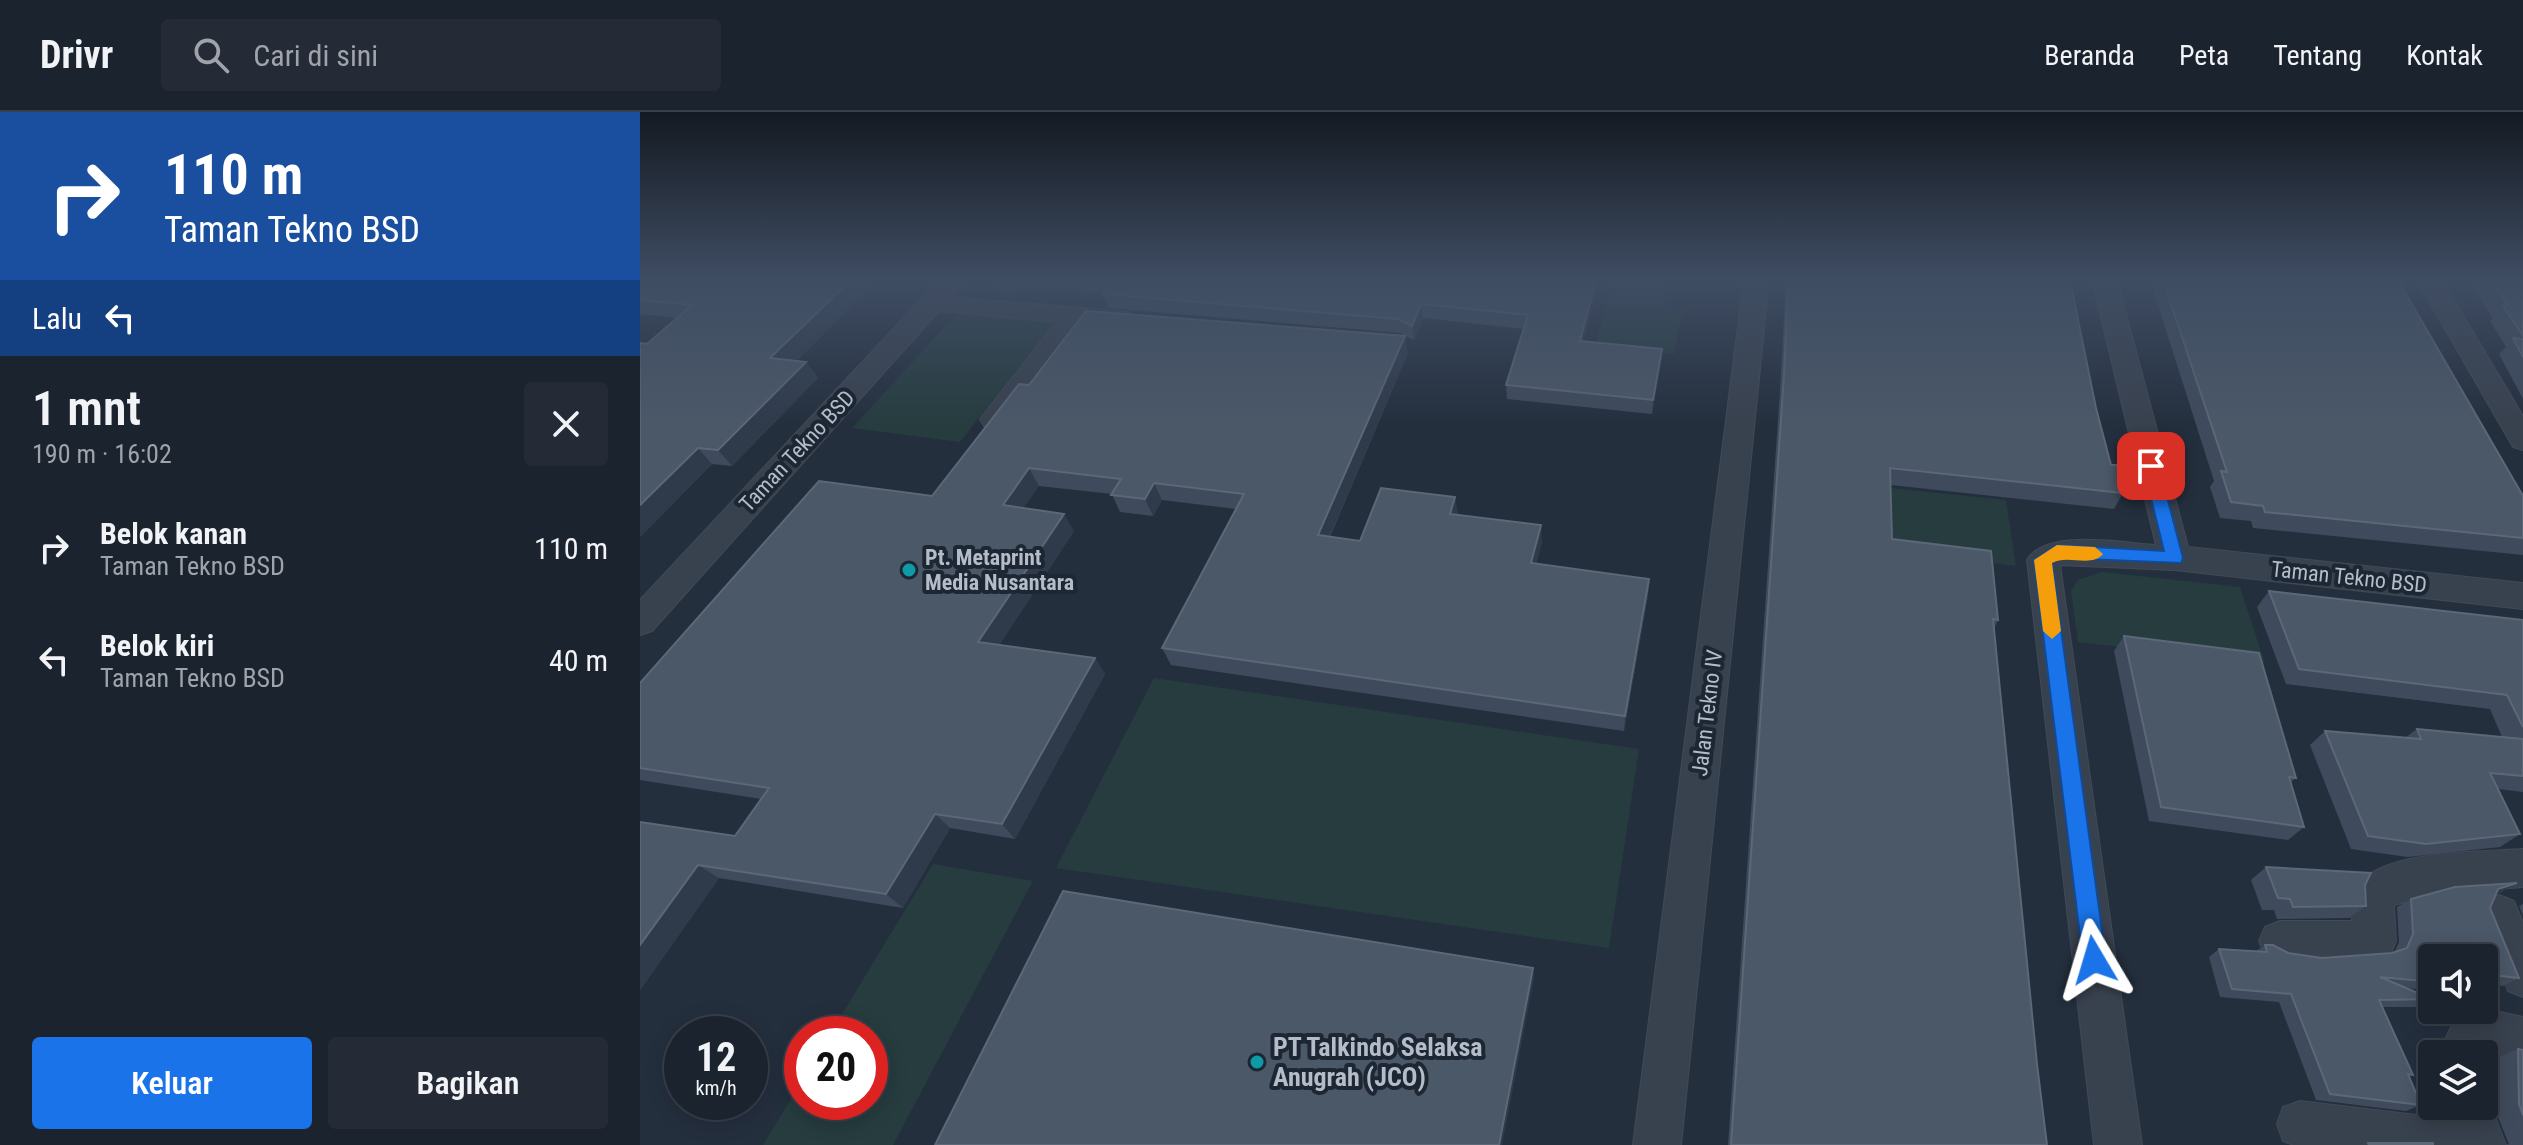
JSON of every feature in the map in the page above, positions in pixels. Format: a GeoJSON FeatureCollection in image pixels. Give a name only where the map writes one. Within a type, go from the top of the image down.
{"type":"FeatureCollection","features":[{"type":"Feature","properties":{"kind":"street","name":"Taman Tekno BSD"},"geometry":{"type":"LineString","coordinates":[[640,622],[910,328]]}},
{"type":"Feature","properties":{"kind":"street"},"geometry":{"type":"LineString","coordinates":[[973,445],[1065,328]]}},
{"type":"Feature","properties":{"kind":"street","name":"Jalan Tekno IV"},"geometry":{"type":"LineString","coordinates":[[1657,1145],[1751,328]]}},
{"type":"Feature","properties":{"kind":"street"},"geometry":{"type":"LineString","coordinates":[[2116,328],[2175,558]]}},
{"type":"Feature","properties":{"kind":"street"},"geometry":{"type":"LineString","coordinates":[[2457,328],[2523,440]]}},
{"type":"Feature","properties":{"kind":"street","name":"Taman Tekno BSD"},"geometry":{"type":"LineString","coordinates":[[2118,1145],[2043,560],[2057,552],[2175,558],[2523,596]]}},
{"type":"Feature","properties":{"kind":"street"},"geometry":{"type":"LineString","coordinates":[[2280,941],[2375,941],[2370,901],[2375,893],[2390,885],[2432,876],[2499,886],[2523,976]]}},
{"type":"Feature","properties":{"kind":"street"},"geometry":{"type":"LineString","coordinates":[[2465,1040],[2476,1031],[2494,1031],[2523,1039]]}},
{"type":"Feature","properties":{"kind":"street"},"geometry":{"type":"LineString","coordinates":[[2474,1120],[2482,1145]]}},
{"type":"Feature","properties":{"kind":"street"},"geometry":{"type":"LineString","coordinates":[[2300,1124],[2468,1145]]}},
{"type":"Feature","properties":{"kind":"green space"},"geometry":{"type":"Polygon","coordinates":[[[943,328],[1050,328],[960,442],[852,428],[943,328]]]}},
{"type":"Feature","properties":{"kind":"green space"},"geometry":{"type":"Polygon","coordinates":[[[1600,328],[1679,328],[1674,354],[1595,346],[1600,328]]]}},
{"type":"Feature","properties":{"kind":"green space"},"geometry":{"type":"Polygon","coordinates":[[[1890,488],[2006,500],[2016,566],[1893,551],[1890,488]]]}},
{"type":"Feature","properties":{"kind":"green space"},"geometry":{"type":"Polygon","coordinates":[[[2102,572],[2240,587],[2265,664],[2078,642],[2071,591],[2078,580],[2102,572]]]}},
{"type":"Feature","properties":{"kind":"green space"},"geometry":{"type":"Polygon","coordinates":[[[1154,678],[1639,749],[1609,948],[1056,868],[1154,678]]]}},
{"type":"Feature","properties":{"kind":"green space"},"geometry":{"type":"Polygon","coordinates":[[[933,864],[1033,881],[893,1145],[763,1145],[784,1111],[784,1120],[888,1120],[888,1016],[841,1016],[933,864]]]}},
{"type":"Feature","properties":{"kind":"building"},"geometry":{"type":"Polygon","coordinates":[[[665,328],[801,328],[770,358],[806,362],[718,450],[698,448],[640,505],[640,343],[647,344],[665,328]]]}},
{"type":"Feature","properties":{"kind":"building"},"geometry":{"type":"Polygon","coordinates":[[[1073,328],[1306,328],[1405,336],[1318,535],[1360,541],[1381,488],[1455,497],[1450,514],[1541,525],[1531,563],[1649,579],[1625,716],[1162,648],[1244,494],[1154,483],[1145,499],[1111,495],[1121,479],[1029,468],[1003,505],[1064,514],[978,642],[1095,658],[1002,824],[935,814],[886,894],[698,865],[640,945],[640,822],[735,836],[769,788],[640,768],[640,683],[819,481],[932,496],[1019,384],[1029,385],[1073,328]]]}},
{"type":"Feature","properties":{"kind":"building"},"geometry":{"type":"Polygon","coordinates":[[[1524,328],[1583,328],[1580,341],[1662,349],[1653,400],[1506,385],[1524,328]]]}},
{"type":"Feature","properties":{"kind":"building"},"geometry":{"type":"Polygon","coordinates":[[[1786,328],[2080,328],[2096,408],[2111,465],[2117,465],[2123,493],[1890,468],[1892,539],[1991,551],[1998,620],[1993,619],[2047,1145],[1731,1145],[1786,328]]]}},
{"type":"Feature","properties":{"kind":"building"},"geometry":{"type":"Polygon","coordinates":[[[2179,328],[2426,328],[2523,496],[2523,538],[2265,512],[2263,506],[2231,502],[2221,471],[2227,472],[2179,328]]]}},
{"type":"Feature","properties":{"kind":"building"},"geometry":{"type":"Polygon","coordinates":[[[2513,338],[2523,339],[2523,357],[2513,338]]]}},
{"type":"Feature","properties":{"kind":"building"},"geometry":{"type":"Polygon","coordinates":[[[2269,591],[2523,620],[2523,727],[2507,695],[2299,669],[2269,591]]]}},
{"type":"Feature","properties":{"kind":"building"},"geometry":{"type":"Polygon","coordinates":[[[2124,636],[2259,653],[2296,778],[2289,777],[2304,827],[2161,807],[2124,636]]]}},
{"type":"Feature","properties":{"kind":"building"},"geometry":{"type":"Polygon","coordinates":[[[2417,729],[2523,739],[2523,776],[2490,773],[2520,834],[2426,844],[2368,836],[2325,731],[2421,739],[2417,729]]]}},
{"type":"Feature","properties":{"kind":"building"},"geometry":{"type":"Polygon","coordinates":[[[2266,867],[2371,873],[2365,885],[2366,906],[2293,907],[2290,899],[2278,898],[2266,867]]]}},
{"type":"Feature","properties":{"kind":"building"},"geometry":{"type":"Polygon","coordinates":[[[2517,883],[2498,889],[2490,908],[2519,978],[2498,976],[2498,944],[2418,944],[2418,981],[2380,977],[2418,993],[2418,999],[2379,1000],[2413,1075],[2408,1074],[2418,1105],[2330,1094],[2291,994],[2232,989],[2219,949],[2267,952],[2265,945],[2273,945],[2288,953],[2322,958],[2392,953],[2407,948],[2413,934],[2411,899],[2455,887],[2517,883]]]}},
{"type":"Feature","properties":{"kind":"building","name":"PT Talkindo Selaksa Anugrah (JCO)"},"geometry":{"type":"Polygon","coordinates":[[[1063,891],[1533,968],[1499,1145],[935,1145],[1063,891]]]}},
{"type":"Feature","properties":{"kind":"building"},"geometry":{"type":"Polygon","coordinates":[[[2518,1049],[2523,1050],[2523,1115],[2519,1104],[2518,1049]]]}},
{"type":"Feature","properties":{"kind":"building"},"geometry":{"type":"Polygon","coordinates":[[[2433,1143],[2433,1145],[2369,1145],[2433,1143]]]}},
{"type":"Feature","properties":{"kind":"slow traffic"},"geometry":{"type":"LineString","coordinates":[[2052,631],[2043,560],[2048,554],[2057,552],[2095,554]]}},
{"type":"Feature","properties":{"kind":"place","name":"Pt. Metaprint Media Nusantara"},"geometry":{"type":"Point","coordinates":[909,570]}},
{"type":"Feature","properties":{"kind":"place","name":"PT Talkindo Selaksa Anugrah (JCO)"},"geometry":{"type":"Point","coordinates":[1257,1062]}},
{"type":"Feature","properties":{"kind":"route"},"geometry":{"type":"LineString","coordinates":[[2094,960],[2043,560],[2048,554],[2057,552],[2175,558],[2151,466]]}}]}
